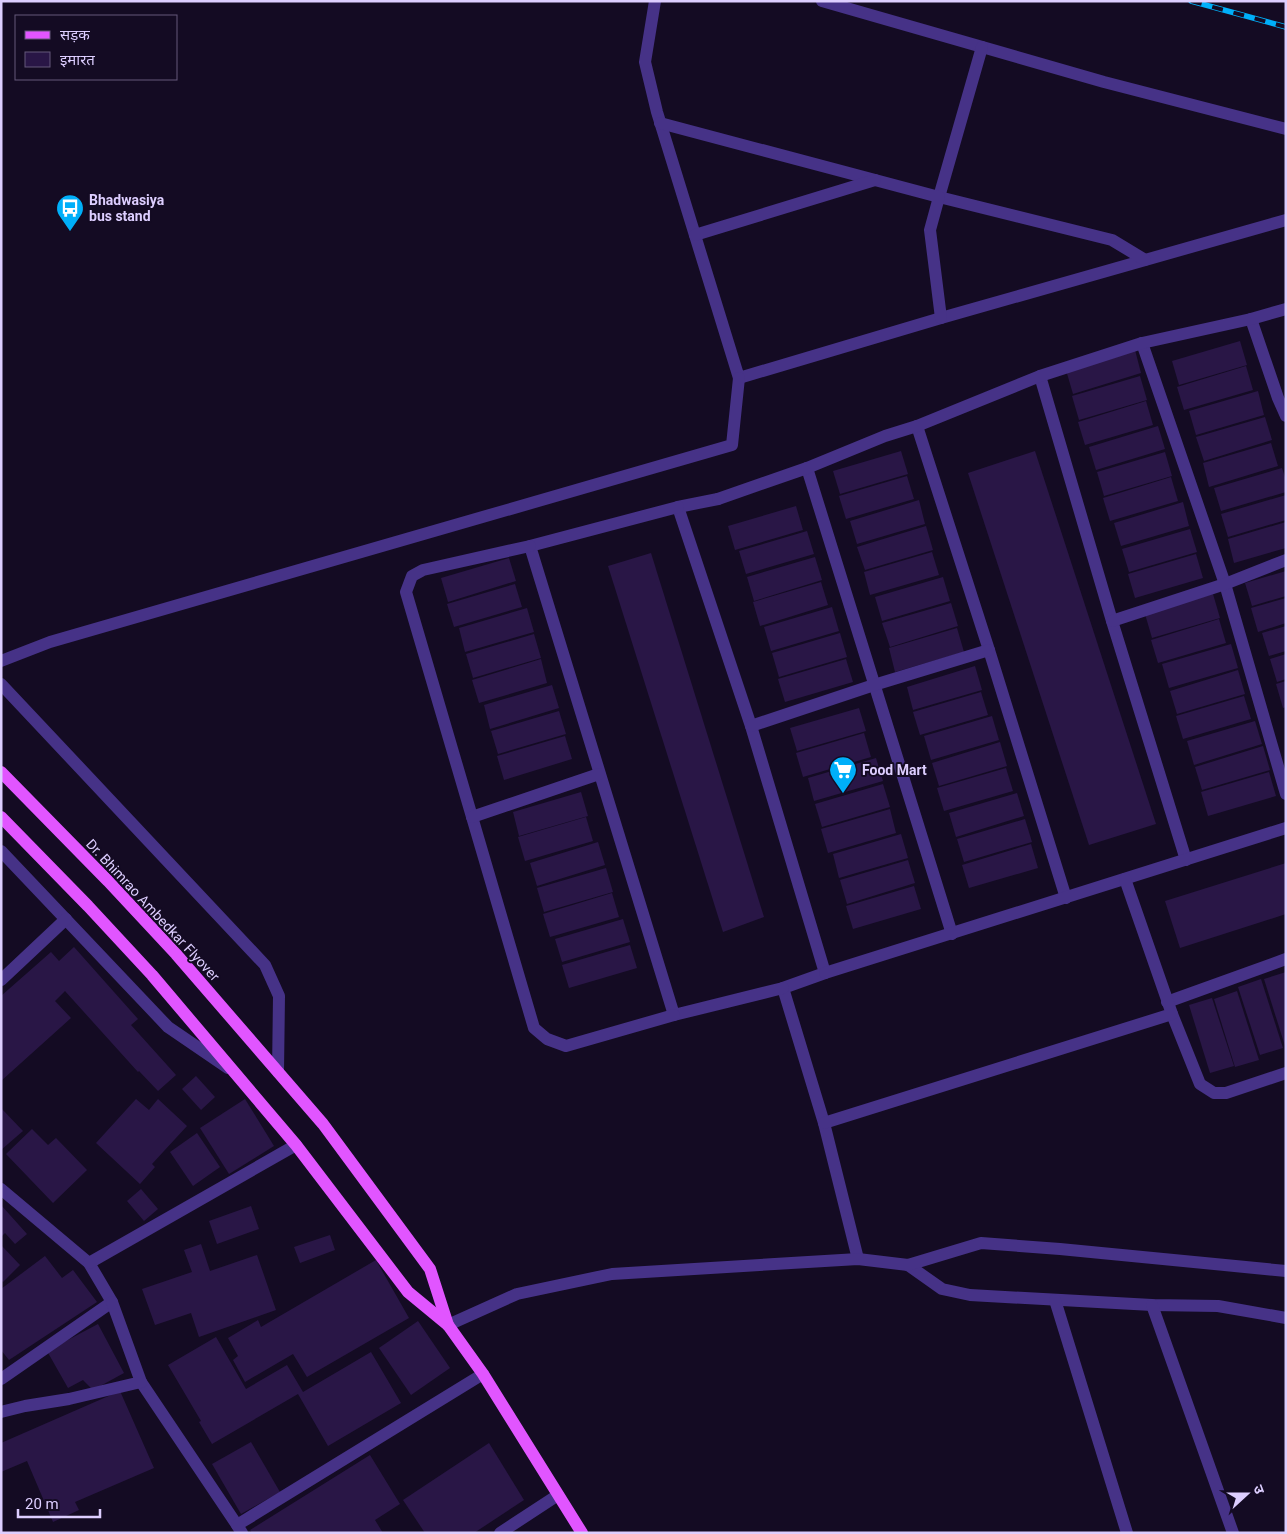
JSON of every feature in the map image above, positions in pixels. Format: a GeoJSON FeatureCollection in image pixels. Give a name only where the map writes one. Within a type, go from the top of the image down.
{"type":"FeatureCollection","features":[{"type":"Feature","properties":{"kind":"main road","name":"Dr. Bhimrao Ambedkar Flyover"},"geometry":{"type":"LineString","coordinates":[[1,772],[108,881],[176,954],[323,1124],[430,1269],[448,1325]]}},
{"type":"Feature","properties":{"kind":"main road"},"geometry":{"type":"LineString","coordinates":[[1,817],[152,975],[296,1145],[408,1292],[448,1325],[483,1374],[582,1533]]}},
{"type":"Feature","properties":{"kind":"street"},"geometry":{"type":"LineString","coordinates":[[1,660],[60,639],[732,445],[739,378],[660,123],[644,62],[655,1]]}},
{"type":"Feature","properties":{"kind":"street"},"geometry":{"type":"LineString","coordinates":[[822,1],[1104,82],[1286,129]]}},
{"type":"Feature","properties":{"kind":"street"},"geometry":{"type":"LineString","coordinates":[[941,318],[930,230],[982,47]]}},
{"type":"Feature","properties":{"kind":"street"},"geometry":{"type":"LineString","coordinates":[[660,123],[938,197],[1112,240],[1146,260]]}},
{"type":"Feature","properties":{"kind":"street"},"geometry":{"type":"LineString","coordinates":[[695,235],[875,180]]}},
{"type":"Feature","properties":{"kind":"street"},"geometry":{"type":"LineString","coordinates":[[739,378],[941,318],[1286,220]]}},
{"type":"Feature","properties":{"kind":"street"},"geometry":{"type":"LineString","coordinates":[[1286,309],[1252,320],[1142,343],[1040,376],[917,426],[885,436],[807,468],[718,499],[678,507],[530,546],[423,570],[412,576],[406,592],[534,1028],[547,1040],[566,1046],[674,1014],[783,988],[825,973],[1286,828]]}},
{"type":"Feature","properties":{"kind":"street"},"geometry":{"type":"LineString","coordinates":[[1252,320],[1278,398],[1286,416]]}},
{"type":"Feature","properties":{"kind":"street"},"geometry":{"type":"LineString","coordinates":[[1142,343],[1225,584],[1286,794]]}},
{"type":"Feature","properties":{"kind":"street"},"geometry":{"type":"LineString","coordinates":[[1040,376],[1112,622],[1186,860]]}},
{"type":"Feature","properties":{"kind":"street"},"geometry":{"type":"LineString","coordinates":[[917,426],[1066,898]]}},
{"type":"Feature","properties":{"kind":"street"},"geometry":{"type":"LineString","coordinates":[[807,468],[952,934]]}},
{"type":"Feature","properties":{"kind":"street"},"geometry":{"type":"LineString","coordinates":[[678,507],[751,726],[825,973]]}},
{"type":"Feature","properties":{"kind":"street"},"geometry":{"type":"LineString","coordinates":[[530,546],[674,1014]]}},
{"type":"Feature","properties":{"kind":"street"},"geometry":{"type":"LineString","coordinates":[[1112,622],[1225,584],[1286,560]]}},
{"type":"Feature","properties":{"kind":"street"},"geometry":{"type":"LineString","coordinates":[[751,726],[874,685],[989,650]]}},
{"type":"Feature","properties":{"kind":"street"},"geometry":{"type":"LineString","coordinates":[[1,684],[265,965],[279,996],[278,1072]]}},
{"type":"Feature","properties":{"kind":"street"},"geometry":{"type":"LineString","coordinates":[[472,817],[599,774]]}},
{"type":"Feature","properties":{"kind":"street"},"geometry":{"type":"LineString","coordinates":[[1,851],[168,1027],[234,1072]]}},
{"type":"Feature","properties":{"kind":"street"},"geometry":{"type":"LineString","coordinates":[[1126,879],[1167,1002],[1200,1084],[1214,1093],[1226,1093],[1286,1073]]}},
{"type":"Feature","properties":{"kind":"street"},"geometry":{"type":"LineString","coordinates":[[1,980],[66,919]]}},
{"type":"Feature","properties":{"kind":"street"},"geometry":{"type":"LineString","coordinates":[[1167,1002],[1286,959]]}},
{"type":"Feature","properties":{"kind":"street"},"geometry":{"type":"LineString","coordinates":[[783,988],[824,1123],[858,1259]]}},
{"type":"Feature","properties":{"kind":"street"},"geometry":{"type":"LineString","coordinates":[[824,1123],[1172,1014]]}},
{"type":"Feature","properties":{"kind":"street"},"geometry":{"type":"LineString","coordinates":[[89,1263],[296,1145]]}},
{"type":"Feature","properties":{"kind":"street"},"geometry":{"type":"LineString","coordinates":[[1,1189],[89,1263],[112,1302],[141,1382],[240,1529],[483,1374]]}},
{"type":"Feature","properties":{"kind":"street"},"geometry":{"type":"LineString","coordinates":[[448,1325],[517,1294],[612,1274],[858,1259],[908,1265],[981,1243],[1286,1271]]}},
{"type":"Feature","properties":{"kind":"street"},"geometry":{"type":"LineString","coordinates":[[908,1265],[942,1289],[970,1295],[1152,1305],[1218,1306],[1286,1318]]}},
{"type":"Feature","properties":{"kind":"street"},"geometry":{"type":"LineString","coordinates":[[1055,1300],[1127,1533]]}},
{"type":"Feature","properties":{"kind":"street"},"geometry":{"type":"LineString","coordinates":[[1,1380],[112,1302]]}},
{"type":"Feature","properties":{"kind":"street"},"geometry":{"type":"LineString","coordinates":[[1152,1305],[1233,1533]]}},
{"type":"Feature","properties":{"kind":"street"},"geometry":{"type":"LineString","coordinates":[[1,1412],[25,1406],[69,1400],[141,1382]]}},
{"type":"Feature","properties":{"kind":"street"},"geometry":{"type":"LineString","coordinates":[[500,1533],[558,1495]]}},
{"type":"Feature","properties":{"kind":"building"},"geometry":{"type":"Polygon","coordinates":[[[1240,341],[1247,365],[1179,385],[1172,361],[1240,341]]]}},
{"type":"Feature","properties":{"kind":"building"},"geometry":{"type":"Polygon","coordinates":[[[1135,350],[1141,373],[1073,394],[1066,370],[1135,350]]]}},
{"type":"Feature","properties":{"kind":"building"},"geometry":{"type":"Polygon","coordinates":[[[1246,366],[1253,390],[1184,410],[1177,387],[1246,366]]]}},
{"type":"Feature","properties":{"kind":"building"},"geometry":{"type":"Polygon","coordinates":[[[1140,376],[1147,400],[1079,420],[1072,396],[1140,376]]]}},
{"type":"Feature","properties":{"kind":"building"},"geometry":{"type":"Polygon","coordinates":[[[1258,391],[1264,415],[1196,435],[1189,411],[1258,391]]]}},
{"type":"Feature","properties":{"kind":"building"},"geometry":{"type":"Polygon","coordinates":[[[1146,401],[1153,425],[1085,445],[1078,422],[1146,401]]]}},
{"type":"Feature","properties":{"kind":"building"},"geometry":{"type":"Polygon","coordinates":[[[1265,417],[1272,440],[1204,461],[1196,437],[1265,417]]]}},
{"type":"Feature","properties":{"kind":"building"},"geometry":{"type":"Polygon","coordinates":[[[1158,426],[1165,449],[1096,470],[1089,447],[1158,426]]]}},
{"type":"Feature","properties":{"kind":"building"},"geometry":{"type":"Polygon","coordinates":[[[1271,443],[1278,466],[1209,487],[1203,463],[1271,443]]]}},
{"type":"Feature","properties":{"kind":"building"},"geometry":{"type":"Polygon","coordinates":[[[901,451],[908,474],[840,494],[833,471],[901,451]]]}},
{"type":"Feature","properties":{"kind":"building"},"geometry":{"type":"Polygon","coordinates":[[[1035,451],[1156,824],[1089,845],[968,473],[1035,451]]]}},
{"type":"Feature","properties":{"kind":"building"},"geometry":{"type":"Polygon","coordinates":[[[1165,452],[1172,476],[1104,496],[1097,472],[1165,452]]]}},
{"type":"Feature","properties":{"kind":"building"},"geometry":{"type":"Polygon","coordinates":[[[1282,468],[1286,480],[1286,492],[1221,511],[1214,488],[1282,468]]]}},
{"type":"Feature","properties":{"kind":"building"},"geometry":{"type":"Polygon","coordinates":[[[907,476],[914,499],[846,519],[839,496],[907,476]]]}},
{"type":"Feature","properties":{"kind":"building"},"geometry":{"type":"Polygon","coordinates":[[[1171,477],[1178,501],[1110,521],[1103,498],[1171,477]]]}},
{"type":"Feature","properties":{"kind":"building"},"geometry":{"type":"Polygon","coordinates":[[[1286,495],[1286,520],[1228,537],[1221,514],[1286,495]]]}},
{"type":"Feature","properties":{"kind":"building"},"geometry":{"type":"Polygon","coordinates":[[[919,500],[925,524],[857,544],[850,521],[919,500]]]}},
{"type":"Feature","properties":{"kind":"building"},"geometry":{"type":"Polygon","coordinates":[[[1183,502],[1189,526],[1121,546],[1114,523],[1183,502]]]}},
{"type":"Feature","properties":{"kind":"building"},"geometry":{"type":"Polygon","coordinates":[[[796,506],[803,530],[735,550],[728,526],[796,506]]]}},
{"type":"Feature","properties":{"kind":"building"},"geometry":{"type":"Polygon","coordinates":[[[1286,522],[1286,548],[1234,563],[1228,539],[1286,522]]]}},
{"type":"Feature","properties":{"kind":"building"},"geometry":{"type":"Polygon","coordinates":[[[926,526],[933,550],[865,570],[857,547],[926,526]]]}},
{"type":"Feature","properties":{"kind":"building"},"geometry":{"type":"Polygon","coordinates":[[[1190,529],[1197,552],[1129,572],[1122,549],[1190,529]]]}},
{"type":"Feature","properties":{"kind":"building"},"geometry":{"type":"Polygon","coordinates":[[[807,531],[814,554],[746,574],[739,551],[807,531]]]}},
{"type":"Feature","properties":{"kind":"building"},"geometry":{"type":"Polygon","coordinates":[[[932,552],[939,575],[870,595],[864,572],[932,552]]]}},
{"type":"Feature","properties":{"kind":"building"},"geometry":{"type":"Polygon","coordinates":[[[651,553],[764,917],[723,932],[608,566],[651,553]]]}},
{"type":"Feature","properties":{"kind":"building"},"geometry":{"type":"Polygon","coordinates":[[[1196,554],[1203,578],[1135,598],[1128,574],[1196,554]]]}},
{"type":"Feature","properties":{"kind":"building"},"geometry":{"type":"Polygon","coordinates":[[[815,557],[822,580],[754,601],[747,577],[815,557]]]}},
{"type":"Feature","properties":{"kind":"building"},"geometry":{"type":"Polygon","coordinates":[[[509,558],[516,581],[448,602],[441,578],[509,558]]]}},
{"type":"Feature","properties":{"kind":"building"},"geometry":{"type":"Polygon","coordinates":[[[1286,571],[1286,596],[1252,606],[1245,583],[1286,571]]]}},
{"type":"Feature","properties":{"kind":"building"},"geometry":{"type":"Polygon","coordinates":[[[943,577],[950,601],[882,621],[875,597],[943,577]]]}},
{"type":"Feature","properties":{"kind":"building"},"geometry":{"type":"Polygon","coordinates":[[[821,582],[828,605],[760,626],[753,602],[821,582]]]}},
{"type":"Feature","properties":{"kind":"building"},"geometry":{"type":"Polygon","coordinates":[[[515,584],[522,607],[454,627],[447,604],[515,584]]]}},
{"type":"Feature","properties":{"kind":"building"},"geometry":{"type":"Polygon","coordinates":[[[1213,594],[1220,618],[1152,638],[1145,614],[1213,594]]]}},
{"type":"Feature","properties":{"kind":"building"},"geometry":{"type":"Polygon","coordinates":[[[1286,598],[1286,623],[1258,632],[1251,608],[1286,598]]]}},
{"type":"Feature","properties":{"kind":"building"},"geometry":{"type":"Polygon","coordinates":[[[951,603],[958,626],[890,647],[882,623],[951,603]]]}},
{"type":"Feature","properties":{"kind":"building"},"geometry":{"type":"Polygon","coordinates":[[[832,607],[839,631],[771,651],[764,627],[832,607]]]}},
{"type":"Feature","properties":{"kind":"building"},"geometry":{"type":"Polygon","coordinates":[[[527,608],[534,632],[465,652],[459,628],[527,608]]]}},
{"type":"Feature","properties":{"kind":"building"},"geometry":{"type":"Polygon","coordinates":[[[1219,619],[1226,643],[1158,663],[1151,640],[1219,619]]]}},
{"type":"Feature","properties":{"kind":"building"},"geometry":{"type":"Polygon","coordinates":[[[1286,626],[1286,651],[1269,656],[1262,633],[1286,626]]]}},
{"type":"Feature","properties":{"kind":"building"},"geometry":{"type":"Polygon","coordinates":[[[957,628],[964,652],[895,672],[889,648],[957,628]]]}},
{"type":"Feature","properties":{"kind":"building"},"geometry":{"type":"Polygon","coordinates":[[[840,633],[847,657],[779,677],[772,653],[840,633]]]}},
{"type":"Feature","properties":{"kind":"building"},"geometry":{"type":"Polygon","coordinates":[[[534,634],[541,658],[473,678],[466,654],[534,634]]]}},
{"type":"Feature","properties":{"kind":"building"},"geometry":{"type":"Polygon","coordinates":[[[1231,644],[1238,668],[1169,688],[1162,664],[1231,644]]]}},
{"type":"Feature","properties":{"kind":"building"},"geometry":{"type":"Polygon","coordinates":[[[1286,654],[1286,679],[1277,682],[1270,659],[1286,654]]]}},
{"type":"Feature","properties":{"kind":"building"},"geometry":{"type":"Polygon","coordinates":[[[541,659],[547,683],[479,703],[472,680],[541,659]]]}},
{"type":"Feature","properties":{"kind":"building"},"geometry":{"type":"Polygon","coordinates":[[[846,659],[853,682],[785,702],[778,679],[846,659]]]}},
{"type":"Feature","properties":{"kind":"building"},"geometry":{"type":"Polygon","coordinates":[[[975,666],[982,690],[913,710],[907,687],[975,666]]]}},
{"type":"Feature","properties":{"kind":"building"},"geometry":{"type":"Polygon","coordinates":[[[1238,670],[1245,694],[1177,714],[1170,691],[1238,670]]]}},
{"type":"Feature","properties":{"kind":"building"},"geometry":{"type":"Polygon","coordinates":[[[1286,681],[1286,707],[1283,708],[1276,684],[1286,681]]]}},
{"type":"Feature","properties":{"kind":"building"},"geometry":{"type":"Polygon","coordinates":[[[552,685],[559,708],[490,729],[484,705],[552,685]]]}},
{"type":"Feature","properties":{"kind":"building"},"geometry":{"type":"Polygon","coordinates":[[[981,692],[988,715],[920,735],[913,712],[981,692]]]}},
{"type":"Feature","properties":{"kind":"building"},"geometry":{"type":"Polygon","coordinates":[[[1244,696],[1251,719],[1183,739],[1176,716],[1244,696]]]}},
{"type":"Feature","properties":{"kind":"building"},"geometry":{"type":"Polygon","coordinates":[[[859,708],[866,731],[797,751],[790,728],[859,708]]]}},
{"type":"Feature","properties":{"kind":"building"},"geometry":{"type":"Polygon","coordinates":[[[559,711],[566,734],[498,754],[491,731],[559,711]]]}},
{"type":"Feature","properties":{"kind":"building"},"geometry":{"type":"Polygon","coordinates":[[[992,716],[999,740],[931,760],[924,736],[992,716]]]}},
{"type":"Feature","properties":{"kind":"building"},"geometry":{"type":"Polygon","coordinates":[[[1255,721],[1262,744],[1194,765],[1187,741],[1255,721]]]}},
{"type":"Feature","properties":{"kind":"building"},"geometry":{"type":"Polygon","coordinates":[[[864,733],[871,757],[803,777],[796,753],[864,733]]]}},
{"type":"Feature","properties":{"kind":"building"},"geometry":{"type":"Polygon","coordinates":[[[565,736],[572,759],[504,780],[497,756],[565,736]]]}},
{"type":"Feature","properties":{"kind":"building"},"geometry":{"type":"Polygon","coordinates":[[[1000,742],[1007,766],[939,786],[932,763],[1000,742]]]}},
{"type":"Feature","properties":{"kind":"building"},"geometry":{"type":"Polygon","coordinates":[[[1263,746],[1270,770],[1202,790],[1195,767],[1263,746]]]}},
{"type":"Feature","properties":{"kind":"building"},"geometry":{"type":"Polygon","coordinates":[[[876,758],[883,781],[814,801],[808,778],[876,758]]]}},
{"type":"Feature","properties":{"kind":"building"},"geometry":{"type":"Polygon","coordinates":[[[1006,768],[1013,791],[944,811],[937,788],[1006,768]]]}},
{"type":"Feature","properties":{"kind":"building"},"geometry":{"type":"Polygon","coordinates":[[[1269,772],[1276,796],[1208,816],[1201,792],[1269,772]]]}},
{"type":"Feature","properties":{"kind":"building"},"geometry":{"type":"Polygon","coordinates":[[[883,784],[890,807],[822,827],[815,804],[883,784]]]}},
{"type":"Feature","properties":{"kind":"building"},"geometry":{"type":"Polygon","coordinates":[[[581,792],[588,816],[519,836],[513,812],[581,792]]]}},
{"type":"Feature","properties":{"kind":"building"},"geometry":{"type":"Polygon","coordinates":[[[1017,793],[1024,816],[956,837],[949,813],[1017,793]]]}},
{"type":"Feature","properties":{"kind":"building"},"geometry":{"type":"Polygon","coordinates":[[[890,809],[896,833],[828,853],[821,829],[890,809]]]}},
{"type":"Feature","properties":{"kind":"building"},"geometry":{"type":"Polygon","coordinates":[[[586,817],[593,841],[525,861],[518,837],[586,817]]]}},
{"type":"Feature","properties":{"kind":"building"},"geometry":{"type":"Polygon","coordinates":[[[1025,819],[1032,842],[964,862],[957,839],[1025,819]]]}},
{"type":"Feature","properties":{"kind":"building"},"geometry":{"type":"Polygon","coordinates":[[[901,834],[908,858],[839,878],[833,854],[901,834]]]}},
{"type":"Feature","properties":{"kind":"building"},"geometry":{"type":"Polygon","coordinates":[[[598,842],[605,865],[537,886],[530,863],[598,842]]]}},
{"type":"Feature","properties":{"kind":"building"},"geometry":{"type":"Polygon","coordinates":[[[1031,844],[1038,868],[969,888],[962,865],[1031,844]]]}},
{"type":"Feature","properties":{"kind":"building"},"geometry":{"type":"Polygon","coordinates":[[[908,860],[915,883],[847,904],[840,880],[908,860]]]}},
{"type":"Feature","properties":{"kind":"building"},"geometry":{"type":"Polygon","coordinates":[[[1286,863],[1286,914],[1180,948],[1165,901],[1286,863]]]}},
{"type":"Feature","properties":{"kind":"building"},"geometry":{"type":"Polygon","coordinates":[[[606,868],[613,892],[544,912],[537,888],[606,868]]]}},
{"type":"Feature","properties":{"kind":"building"},"geometry":{"type":"Polygon","coordinates":[[[914,886],[921,909],[853,929],[846,906],[914,886]]]}},
{"type":"Feature","properties":{"kind":"building"},"geometry":{"type":"Polygon","coordinates":[[[612,893],[619,917],[550,937],[543,914],[612,893]]]}},
{"type":"Feature","properties":{"kind":"building"},"geometry":{"type":"Polygon","coordinates":[[[623,919],[630,942],[562,962],[555,939],[623,919]]]}},
{"type":"Feature","properties":{"kind":"building"},"geometry":{"type":"Polygon","coordinates":[[[630,945],[637,968],[569,988],[562,965],[630,945]]]}},
{"type":"Feature","properties":{"kind":"building"},"geometry":{"type":"Polygon","coordinates":[[[74,947],[138,1019],[131,1025],[176,1075],[158,1091],[138,1072],[65,991],[55,1001],[71,1018],[1,1081],[1,996],[51,952],[59,961],[74,947]]]}},
{"type":"Feature","properties":{"kind":"building"},"geometry":{"type":"Polygon","coordinates":[[[1286,972],[1286,1046],[1285,1046],[1264,979],[1286,972]]]}},
{"type":"Feature","properties":{"kind":"building"},"geometry":{"type":"Polygon","coordinates":[[[1261,979],[1283,1048],[1260,1055],[1238,987],[1261,979]]]}},
{"type":"Feature","properties":{"kind":"building"},"geometry":{"type":"Polygon","coordinates":[[[1237,991],[1259,1060],[1235,1067],[1214,999],[1237,991]]]}},
{"type":"Feature","properties":{"kind":"building"},"geometry":{"type":"Polygon","coordinates":[[[1212,998],[1234,1066],[1210,1073],[1189,1005],[1212,998]]]}},
{"type":"Feature","properties":{"kind":"building"},"geometry":{"type":"Polygon","coordinates":[[[196,1076],[215,1097],[201,1110],[182,1089],[196,1076]]]}},
{"type":"Feature","properties":{"kind":"building"},"geometry":{"type":"Polygon","coordinates":[[[136,1099],[149,1110],[158,1099],[187,1126],[152,1164],[155,1167],[140,1184],[96,1143],[136,1099]]]}},
{"type":"Feature","properties":{"kind":"building"},"geometry":{"type":"Polygon","coordinates":[[[245,1099],[274,1146],[229,1174],[200,1128],[245,1099]]]}},
{"type":"Feature","properties":{"kind":"building"},"geometry":{"type":"Polygon","coordinates":[[[1,1108],[23,1131],[1,1150],[1,1108]]]}},
{"type":"Feature","properties":{"kind":"building"},"geometry":{"type":"Polygon","coordinates":[[[32,1129],[48,1145],[56,1138],[87,1170],[53,1203],[6,1154],[32,1129]]]}},
{"type":"Feature","properties":{"kind":"building"},"geometry":{"type":"Polygon","coordinates":[[[197,1133],[220,1167],[193,1186],[170,1152],[197,1133]]]}},
{"type":"Feature","properties":{"kind":"building"},"geometry":{"type":"Polygon","coordinates":[[[141,1189],[158,1209],[144,1221],[127,1201],[141,1189]]]}},
{"type":"Feature","properties":{"kind":"building"},"geometry":{"type":"Polygon","coordinates":[[[1,1205],[27,1234],[15,1244],[5,1233],[1,1237],[1,1205]]]}},
{"type":"Feature","properties":{"kind":"building"},"geometry":{"type":"Polygon","coordinates":[[[251,1206],[259,1229],[217,1244],[209,1221],[251,1206]]]}},
{"type":"Feature","properties":{"kind":"building"},"geometry":{"type":"Polygon","coordinates":[[[330,1235],[335,1250],[300,1263],[294,1247],[330,1235]]]}},
{"type":"Feature","properties":{"kind":"building"},"geometry":{"type":"Polygon","coordinates":[[[201,1244],[210,1271],[257,1255],[276,1310],[199,1337],[191,1313],[155,1325],[142,1289],[192,1272],[184,1250],[201,1244]]]}},
{"type":"Feature","properties":{"kind":"building"},"geometry":{"type":"Polygon","coordinates":[[[1,1245],[20,1265],[3,1282],[1,1280],[1,1245]]]}},
{"type":"Feature","properties":{"kind":"building"},"geometry":{"type":"Polygon","coordinates":[[[45,1256],[62,1278],[73,1270],[97,1302],[9,1360],[1,1350],[1,1289],[45,1256]]]}},
{"type":"Feature","properties":{"kind":"building"},"geometry":{"type":"Polygon","coordinates":[[[376,1260],[409,1318],[307,1377],[293,1354],[245,1382],[233,1360],[238,1356],[228,1338],[258,1320],[261,1327],[376,1260]]]}},
{"type":"Feature","properties":{"kind":"building"},"geometry":{"type":"Polygon","coordinates":[[[418,1321],[450,1368],[411,1395],[379,1348],[418,1321]]]}},
{"type":"Feature","properties":{"kind":"building"},"geometry":{"type":"Polygon","coordinates":[[[98,1324],[124,1373],[93,1390],[83,1380],[68,1388],[47,1351],[98,1324]]]}},
{"type":"Feature","properties":{"kind":"building"},"geometry":{"type":"Polygon","coordinates":[[[216,1337],[246,1389],[287,1365],[303,1392],[371,1352],[401,1403],[328,1446],[298,1394],[212,1444],[199,1422],[201,1421],[168,1365],[216,1337]]]}},
{"type":"Feature","properties":{"kind":"building"},"geometry":{"type":"Polygon","coordinates":[[[120,1391],[154,1468],[75,1502],[79,1510],[53,1522],[27,1461],[1,1472],[1,1443],[120,1391]]]}},
{"type":"Feature","properties":{"kind":"building"},"geometry":{"type":"Polygon","coordinates":[[[251,1442],[280,1492],[241,1514],[212,1464],[251,1442]]]}},
{"type":"Feature","properties":{"kind":"building"},"geometry":{"type":"Polygon","coordinates":[[[489,1443],[524,1500],[474,1533],[425,1533],[403,1500],[489,1443]]]}},
{"type":"Feature","properties":{"kind":"building"},"geometry":{"type":"Polygon","coordinates":[[[370,1455],[400,1504],[375,1520],[383,1533],[252,1533],[250,1530],[370,1455]]]}},
{"type":"Feature","properties":{"kind":"railway"},"geometry":{"type":"LineString","coordinates":[[1191,1],[1286,27]]}},
{"type":"Feature","properties":{"kind":"place","name":"Bhadwasiya bus stand"},"geometry":{"type":"Point","coordinates":[70,232]}},
{"type":"Feature","properties":{"kind":"place","name":"Food Mart"},"geometry":{"type":"Point","coordinates":[843,794]}}]}
